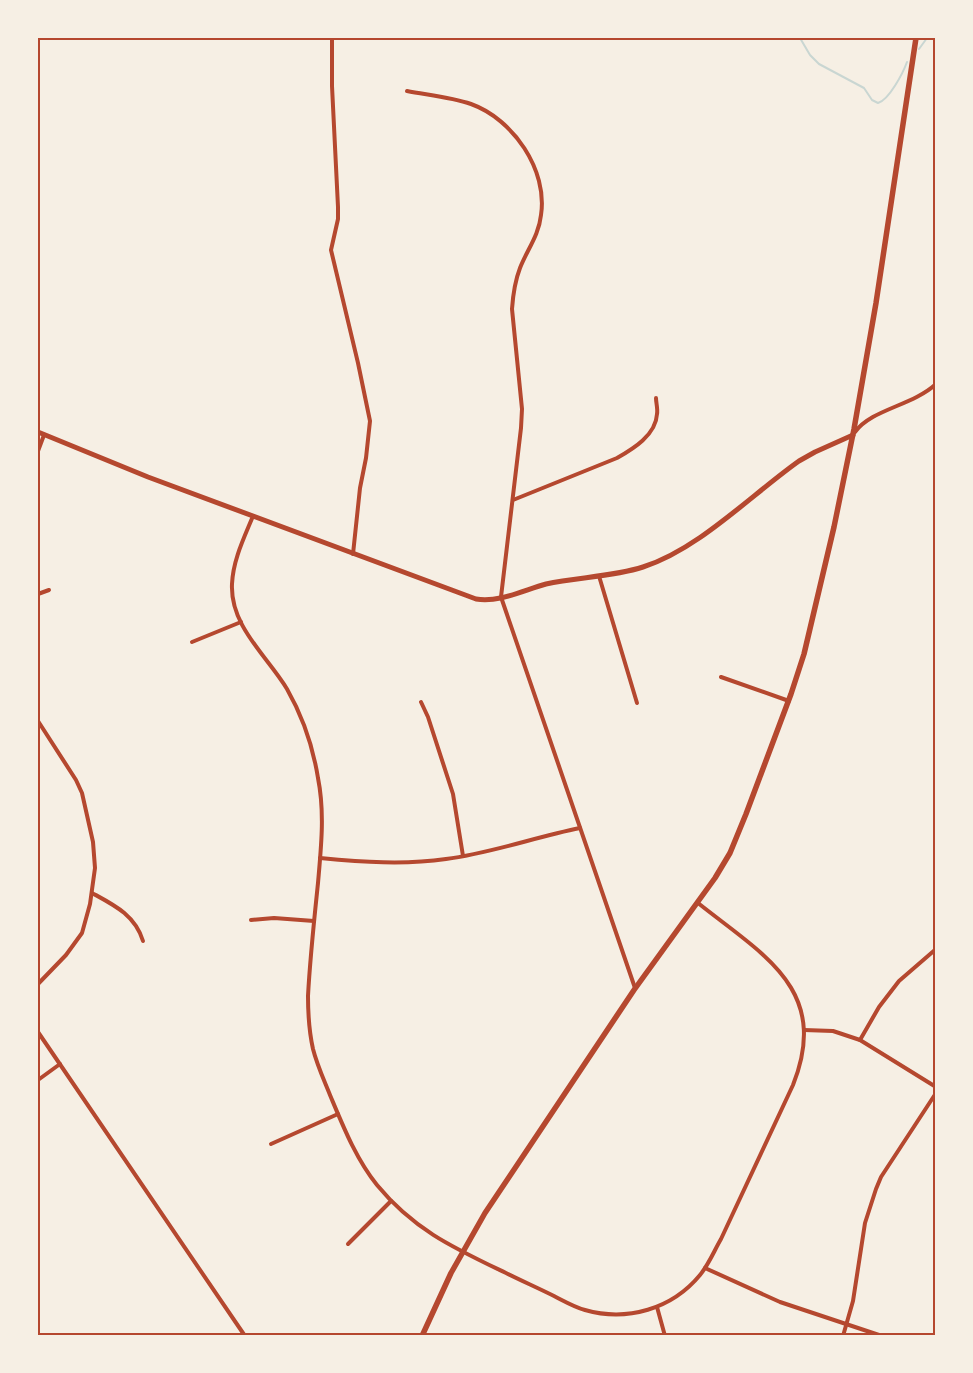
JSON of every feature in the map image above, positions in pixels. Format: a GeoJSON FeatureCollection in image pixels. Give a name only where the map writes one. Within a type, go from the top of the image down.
{"type":"FeatureCollection","features":[{"type":"Feature","properties":{"kind":"main road"},"geometry":{"type":"LineString","coordinates":[[422,1336],[462,1251],[485,1212],[635,988],[715,878],[730,852],[746,814],[804,654],[853,435],[876,303],[916,38]]}},
{"type":"Feature","properties":{"kind":"street"},"geometry":{"type":"LineString","coordinates":[[332,38],[332,86],[338,219],[330,250],[358,363],[370,421],[353,554]]}},
{"type":"Feature","properties":{"kind":"street"},"geometry":{"type":"LineString","coordinates":[[407,92],[453,99],[473,105],[492,116],[505,127],[528,153],[540,180],[541,216],[536,233],[520,267],[512,302],[522,409],[501,597],[635,988]]}},
{"type":"Feature","properties":{"kind":"street"},"geometry":{"type":"LineString","coordinates":[[38,432],[148,477],[353,554],[476,599],[486,600],[548,584],[642,568],[676,552],[702,536],[799,461],[853,435],[861,424],[915,400],[936,384]]}},
{"type":"Feature","properties":{"kind":"street"},"geometry":{"type":"LineString","coordinates":[[513,500],[617,458],[632,450],[654,426],[658,415],[656,398]]}},
{"type":"Feature","properties":{"kind":"street"},"geometry":{"type":"LineString","coordinates":[[38,451],[44,435]]}},
{"type":"Feature","properties":{"kind":"street"},"geometry":{"type":"LineString","coordinates":[[253,516],[237,556],[232,576],[232,599],[241,622],[286,688],[302,721],[309,738],[321,795],[322,825],[308,1019],[313,1050],[338,1114],[366,1169],[391,1201],[408,1217],[431,1235],[584,1310],[604,1314],[634,1314],[657,1307],[680,1294],[693,1283],[705,1268],[792,1085],[803,1054],[804,1030],[797,998],[782,973],[768,959],[698,903]]}},
{"type":"Feature","properties":{"kind":"street"},"geometry":{"type":"LineString","coordinates":[[599,576],[637,703]]}},
{"type":"Feature","properties":{"kind":"street"},"geometry":{"type":"LineString","coordinates":[[38,594],[49,590]]}},
{"type":"Feature","properties":{"kind":"street"},"geometry":{"type":"LineString","coordinates":[[192,642],[241,622]]}},
{"type":"Feature","properties":{"kind":"street"},"geometry":{"type":"LineString","coordinates":[[721,677],[788,701]]}},
{"type":"Feature","properties":{"kind":"street"},"geometry":{"type":"LineString","coordinates":[[421,702],[428,717],[453,794],[463,856]]}},
{"type":"Feature","properties":{"kind":"street"},"geometry":{"type":"LineString","coordinates":[[38,722],[76,780],[82,793],[96,868],[86,922],[82,933],[66,955],[38,984]]}},
{"type":"Feature","properties":{"kind":"street"},"geometry":{"type":"LineString","coordinates":[[320,858],[404,863],[447,859],[501,848],[580,828]]}},
{"type":"Feature","properties":{"kind":"street"},"geometry":{"type":"LineString","coordinates":[[92,893],[123,911],[134,921],[144,941]]}},
{"type":"Feature","properties":{"kind":"street"},"geometry":{"type":"LineString","coordinates":[[251,920],[274,918],[314,921]]}},
{"type":"Feature","properties":{"kind":"street"},"geometry":{"type":"LineString","coordinates":[[860,1040],[879,1007],[899,981],[936,949]]}},
{"type":"Feature","properties":{"kind":"street"},"geometry":{"type":"LineString","coordinates":[[804,1030],[833,1031],[860,1040],[936,1087]]}},
{"type":"Feature","properties":{"kind":"street"},"geometry":{"type":"LineString","coordinates":[[38,1032],[245,1336]]}},
{"type":"Feature","properties":{"kind":"street"},"geometry":{"type":"LineString","coordinates":[[38,1080],[60,1064]]}},
{"type":"Feature","properties":{"kind":"street"},"geometry":{"type":"LineString","coordinates":[[843,1336],[856,1288],[861,1242],[876,1189],[936,1093]]}},
{"type":"Feature","properties":{"kind":"street"},"geometry":{"type":"LineString","coordinates":[[271,1144],[338,1114]]}},
{"type":"Feature","properties":{"kind":"street"},"geometry":{"type":"LineString","coordinates":[[348,1244],[391,1201]]}},
{"type":"Feature","properties":{"kind":"street"},"geometry":{"type":"LineString","coordinates":[[705,1268],[780,1302],[882,1336]]}},
{"type":"Feature","properties":{"kind":"street"},"geometry":{"type":"LineString","coordinates":[[657,1307],[664,1336]]}},
{"type":"Feature","properties":{"kind":"waterway"},"geometry":{"type":"LineString","coordinates":[[800,38],[810,55],[819,64],[864,88],[872,100],[878,103],[891,92],[907,62]]}},
{"type":"Feature","properties":{"kind":"waterway"},"geometry":{"type":"LineString","coordinates":[[919,49],[927,38]]}}]}
